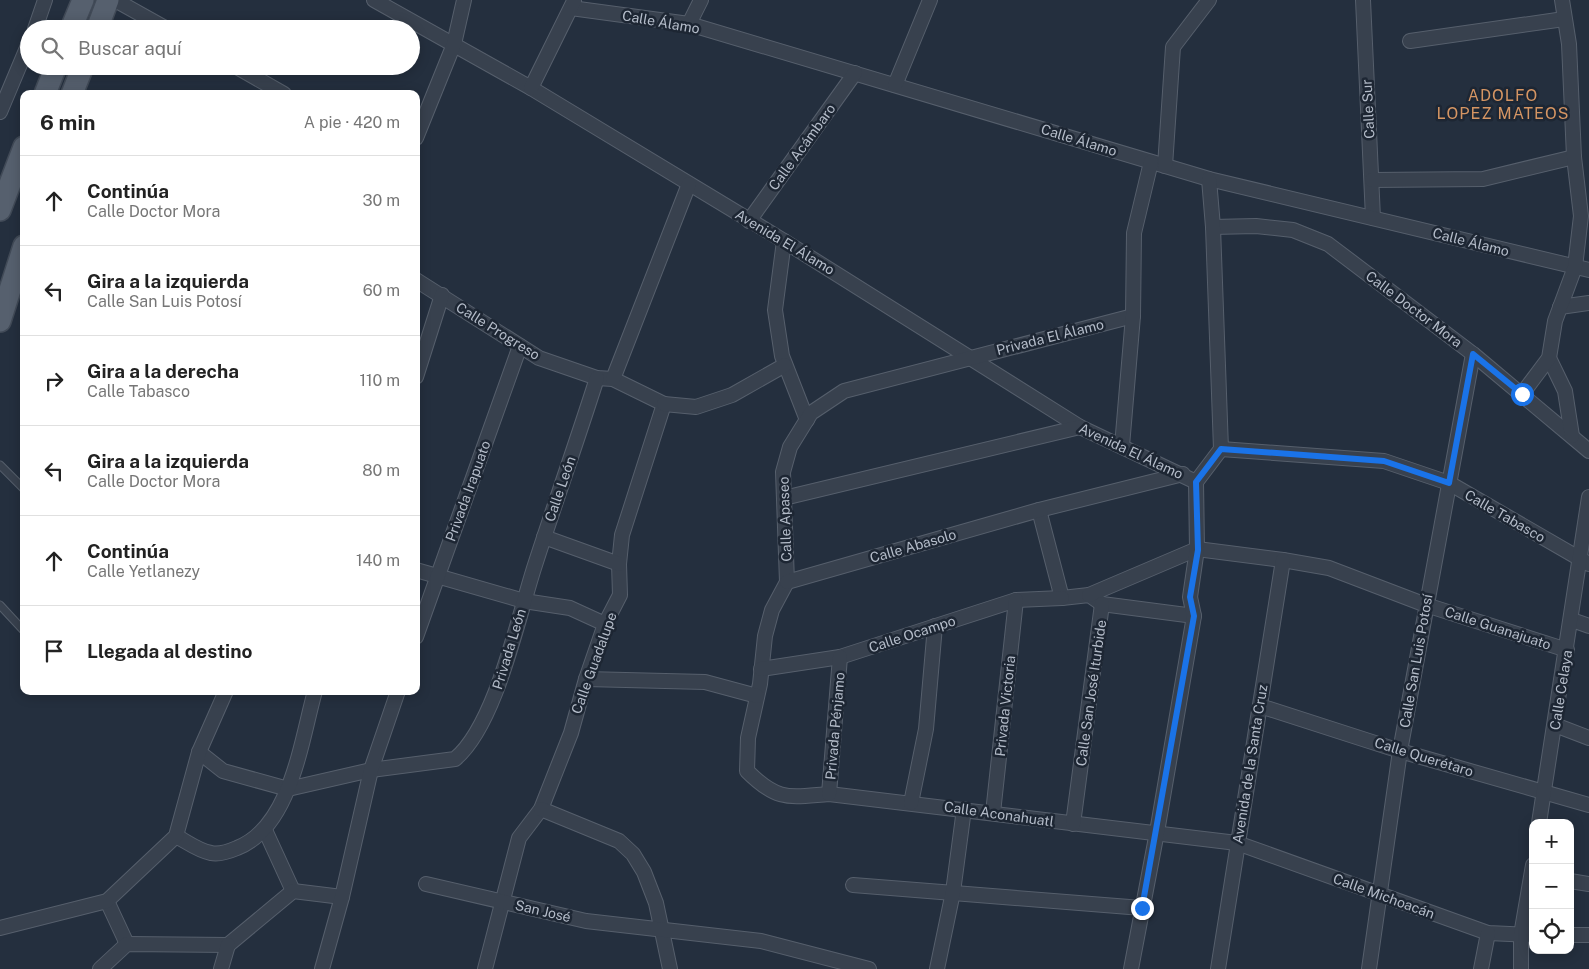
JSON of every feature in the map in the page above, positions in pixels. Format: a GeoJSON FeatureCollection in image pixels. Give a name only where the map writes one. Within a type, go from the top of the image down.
{"type":"FeatureCollection","features":[{"type":"Feature","properties":{"kind":"main road"},"geometry":{"type":"LineString","coordinates":[[75,20],[83,0]]}},
{"type":"Feature","properties":{"kind":"main road"},"geometry":{"type":"LineString","coordinates":[[100,20],[108,0]]}},
{"type":"Feature","properties":{"kind":"main road"},"geometry":{"type":"LineString","coordinates":[[47,90],[52,75]]}},
{"type":"Feature","properties":{"kind":"main road"},"geometry":{"type":"LineString","coordinates":[[74,90],[79,75]]}},
{"type":"Feature","properties":{"kind":"main road"},"geometry":{"type":"LineString","coordinates":[[0,210],[20,158]]}},
{"type":"Feature","properties":{"kind":"main road"},"geometry":{"type":"LineString","coordinates":[[0,321],[20,258]]}},
{"type":"Feature","properties":{"kind":"street"},"geometry":{"type":"LineString","coordinates":[[38,20],[45,0]]}},
{"type":"Feature","properties":{"kind":"street"},"geometry":{"type":"LineString","coordinates":[[115,0],[151,20]]}},
{"type":"Feature","properties":{"kind":"street","name":"Avenida El Álamo"},"geometry":{"type":"LineString","coordinates":[[374,0],[410,20]]}},
{"type":"Feature","properties":{"kind":"street"},"geometry":{"type":"LineString","coordinates":[[420,128],[454,44],[464,0]]}},
{"type":"Feature","properties":{"kind":"street"},"geometry":{"type":"LineString","coordinates":[[688,24],[701,0]]}},
{"type":"Feature","properties":{"kind":"street"},"geometry":{"type":"LineString","coordinates":[[895,85],[930,0]]}},
{"type":"Feature","properties":{"kind":"street"},"geometry":{"type":"LineString","coordinates":[[1166,166],[1173,47],[1209,0]]}},
{"type":"Feature","properties":{"kind":"street","name":"Calle Sur"},"geometry":{"type":"LineString","coordinates":[[1363,0],[1373,218]]}},
{"type":"Feature","properties":{"kind":"street"},"geometry":{"type":"LineString","coordinates":[[1522,394],[1549,358],[1555,321],[1575,266],[1581,216],[1574,157],[1569,44],[1562,0]]}},
{"type":"Feature","properties":{"kind":"street"},"geometry":{"type":"LineString","coordinates":[[531,88],[573,4]]}},
{"type":"Feature","properties":{"kind":"street","name":"Calle Álamo"},"geometry":{"type":"LineString","coordinates":[[573,4],[688,24],[1209,178],[1589,270]]}},
{"type":"Feature","properties":{"kind":"street"},"geometry":{"type":"LineString","coordinates":[[1410,42],[1564,18]]}},
{"type":"Feature","properties":{"kind":"street","name":"Avenida El Álamo"},"geometry":{"type":"LineString","coordinates":[[420,25],[531,88],[784,241],[1080,427],[1183,474],[1196,482]]}},
{"type":"Feature","properties":{"kind":"street"},"geometry":{"type":"LineString","coordinates":[[0,112],[20,64]]}},
{"type":"Feature","properties":{"kind":"street","name":"Calle Acámbaro"},"geometry":{"type":"LineString","coordinates":[[749,221],[855,73]]}},
{"type":"Feature","properties":{"kind":"street"},"geometry":{"type":"LineString","coordinates":[[251,75],[277,90]]}},
{"type":"Feature","properties":{"kind":"street"},"geometry":{"type":"LineString","coordinates":[[1372,180],[1483,179],[1574,157]]}},
{"type":"Feature","properties":{"kind":"street"},"geometry":{"type":"LineString","coordinates":[[1122,446],[1132,316],[1134,233],[1151,162]]}},
{"type":"Feature","properties":{"kind":"street"},"geometry":{"type":"LineString","coordinates":[[1131,969],[1157,832],[1194,616],[1190,597],[1198,550],[1196,482],[1221,449],[1213,227],[1209,178]]}},
{"type":"Feature","properties":{"kind":"street"},"geometry":{"type":"LineString","coordinates":[[689,184],[613,379],[664,404],[696,407],[732,395],[785,365]]}},
{"type":"Feature","properties":{"kind":"street","name":"Calle Doctor Mora"},"geometry":{"type":"LineString","coordinates":[[1213,227],[1256,226],[1293,230],[1328,244],[1473,354],[1589,451]]}},
{"type":"Feature","properties":{"kind":"street"},"geometry":{"type":"LineString","coordinates":[[784,241],[775,310],[785,365],[807,420]]}},
{"type":"Feature","properties":{"kind":"street","name":"Calle Progreso"},"geometry":{"type":"LineString","coordinates":[[420,282],[539,358],[598,378],[613,379]]}},
{"type":"Feature","properties":{"kind":"street"},"geometry":{"type":"LineString","coordinates":[[420,364],[442,295]]}},
{"type":"Feature","properties":{"kind":"street"},"geometry":{"type":"LineString","coordinates":[[1560,307],[1589,304]]}},
{"type":"Feature","properties":{"kind":"street","name":"Privada El Álamo"},"geometry":{"type":"LineString","coordinates":[[968,357],[1132,316]]}},
{"type":"Feature","properties":{"kind":"street","name":"Privada Irapuato"},"geometry":{"type":"LineString","coordinates":[[420,625],[520,346]]}},
{"type":"Feature","properties":{"kind":"street","name":"Calle San Luis Potosí"},"geometry":{"type":"LineString","coordinates":[[1369,969],[1400,750],[1473,354]]}},
{"type":"Feature","properties":{"kind":"street","name":"Calle Apaseo"},"geometry":{"type":"LineString","coordinates":[[762,787],[747,771],[748,738],[757,696],[765,636],[770,619],[787,582],[783,472],[790,447],[811,413],[844,391],[968,357]]}},
{"type":"Feature","properties":{"kind":"street"},"geometry":{"type":"LineString","coordinates":[[1549,358],[1565,390],[1572,436]]}},
{"type":"Feature","properties":{"kind":"street","name":"Calle León"},"geometry":{"type":"LineString","coordinates":[[524,601],[598,378]]}},
{"type":"Feature","properties":{"kind":"street","name":"Calle Guadalupe"},"geometry":{"type":"LineString","coordinates":[[485,969],[519,838],[541,809],[571,733],[586,679],[605,624],[620,595],[619,564],[622,535],[664,404]]}},
{"type":"Feature","properties":{"kind":"street"},"geometry":{"type":"LineString","coordinates":[[784,498],[1080,427]]}},
{"type":"Feature","properties":{"kind":"street","name":"Calle Tabasco"},"geometry":{"type":"LineString","coordinates":[[1221,449],[1384,461],[1449,483],[1585,562]]}},
{"type":"Feature","properties":{"kind":"street","name":"Calle Abasolo"},"geometry":{"type":"LineString","coordinates":[[787,582],[1038,510],[1183,474]]}},
{"type":"Feature","properties":{"kind":"street","name":"Calle Celaya"},"geometry":{"type":"LineString","coordinates":[[1540,819],[1572,620],[1585,562],[1589,497]]}},
{"type":"Feature","properties":{"kind":"street"},"geometry":{"type":"LineString","coordinates":[[1038,510],[1062,598],[1089,595],[1198,550]]}},
{"type":"Feature","properties":{"kind":"street"},"geometry":{"type":"LineString","coordinates":[[544,537],[619,564]]}},
{"type":"Feature","properties":{"kind":"street","name":"Calle Guanajuato"},"geometry":{"type":"LineString","coordinates":[[1198,550],[1283,560],[1328,568],[1426,605],[1567,650]]}},
{"type":"Feature","properties":{"kind":"street","name":"Avenida de la Santa Cruz"},"geometry":{"type":"LineString","coordinates":[[1218,969],[1283,560]]}},
{"type":"Feature","properties":{"kind":"street"},"geometry":{"type":"LineString","coordinates":[[420,571],[524,601],[570,608],[605,624]]}},
{"type":"Feature","properties":{"kind":"street","name":"Calle San José Iturbide"},"geometry":{"type":"LineString","coordinates":[[1073,824],[1102,604],[1089,595]]}},
{"type":"Feature","properties":{"kind":"street","name":"Calle Ocampo"},"geometry":{"type":"LineString","coordinates":[[761,669],[840,657],[1016,600],[1062,598]]}},
{"type":"Feature","properties":{"kind":"street","name":"Privada Victoria"},"geometry":{"type":"LineString","coordinates":[[993,813],[1016,600]]}},
{"type":"Feature","properties":{"kind":"street","name":"Privada León"},"geometry":{"type":"LineString","coordinates":[[371,770],[455,759],[465,751],[495,696],[524,601]]}},
{"type":"Feature","properties":{"kind":"street"},"geometry":{"type":"LineString","coordinates":[[1102,604],[1194,616]]}},
{"type":"Feature","properties":{"kind":"street"},"geometry":{"type":"LineString","coordinates":[[1572,620],[1589,626]]}},
{"type":"Feature","properties":{"kind":"street"},"geometry":{"type":"LineString","coordinates":[[911,803],[926,729],[935,626]]}},
{"type":"Feature","properties":{"kind":"street","name":"Privada Pénjamo"},"geometry":{"type":"LineString","coordinates":[[829,794],[840,657]]}},
{"type":"Feature","properties":{"kind":"street"},"geometry":{"type":"LineString","coordinates":[[586,679],[705,682],[757,696]]}},
{"type":"Feature","properties":{"kind":"street"},"geometry":{"type":"LineString","coordinates":[[0,928],[107,901],[176,836],[199,752],[224,695]]}},
{"type":"Feature","properties":{"kind":"street"},"geometry":{"type":"LineString","coordinates":[[176,836],[212,853],[228,851],[247,844],[265,830],[288,789],[314,695]]}},
{"type":"Feature","properties":{"kind":"street"},"geometry":{"type":"LineString","coordinates":[[322,969],[342,897],[371,770],[397,695]]}},
{"type":"Feature","properties":{"kind":"street","name":"Calle Querétaro"},"geometry":{"type":"LineString","coordinates":[[1260,706],[1400,750],[1589,804]]}},
{"type":"Feature","properties":{"kind":"street"},"geometry":{"type":"LineString","coordinates":[[1555,725],[1589,738]]}},
{"type":"Feature","properties":{"kind":"street"},"geometry":{"type":"LineString","coordinates":[[199,752],[223,771],[288,789],[371,770]]}},
{"type":"Feature","properties":{"kind":"street","name":"Calle Aconahuatl"},"geometry":{"type":"LineString","coordinates":[[762,787],[784,797],[829,794],[1238,843]]}},
{"type":"Feature","properties":{"kind":"street"},"geometry":{"type":"LineString","coordinates":[[541,809],[619,841],[633,854],[644,872],[656,903],[670,969]]}},
{"type":"Feature","properties":{"kind":"street"},"geometry":{"type":"LineString","coordinates":[[938,969],[953,892],[964,809]]}},
{"type":"Feature","properties":{"kind":"street"},"geometry":{"type":"LineString","coordinates":[[265,830],[293,891]]}},
{"type":"Feature","properties":{"kind":"street","name":"Calle Michoacán"},"geometry":{"type":"LineString","coordinates":[[1238,843],[1488,933],[1527,935]]}},
{"type":"Feature","properties":{"kind":"street"},"geometry":{"type":"LineString","coordinates":[[1574,882],[1589,884]]}},
{"type":"Feature","properties":{"kind":"street","name":"San José"},"geometry":{"type":"LineString","coordinates":[[426,884],[586,922],[761,941],[869,969]]}},
{"type":"Feature","properties":{"kind":"street"},"geometry":{"type":"LineString","coordinates":[[853,885],[1142,908]]}},
{"type":"Feature","properties":{"kind":"street"},"geometry":{"type":"LineString","coordinates":[[221,969],[228,945],[293,891],[342,897]]}},
{"type":"Feature","properties":{"kind":"street"},"geometry":{"type":"LineString","coordinates":[[107,901],[127,944]]}},
{"type":"Feature","properties":{"kind":"street"},"geometry":{"type":"LineString","coordinates":[[1521,969],[1529,909]]}},
{"type":"Feature","properties":{"kind":"street"},"geometry":{"type":"LineString","coordinates":[[1481,969],[1488,933]]}},
{"type":"Feature","properties":{"kind":"street"},"geometry":{"type":"LineString","coordinates":[[1574,935],[1589,936]]}},
{"type":"Feature","properties":{"kind":"street"},"geometry":{"type":"LineString","coordinates":[[100,969],[127,944],[228,945]]}},
{"type":"Feature","properties":{"kind":"lane"},"geometry":{"type":"LineString","coordinates":[[0,465],[20,485]]}},
{"type":"Feature","properties":{"kind":"lane"},"geometry":{"type":"LineString","coordinates":[[0,605],[20,627]]}},
{"type":"Feature","properties":{"kind":"district","name":"ADOLFO LOPEZ MATEOS"},"geometry":{"type":"Point","coordinates":[1503,104]}},
{"type":"Feature","properties":{"kind":"route"},"geometry":{"type":"LineString","coordinates":[[1142,908],[1194,616],[1190,597],[1198,550],[1196,482],[1221,449],[1384,461],[1449,483],[1473,354],[1522,394]]}}]}
